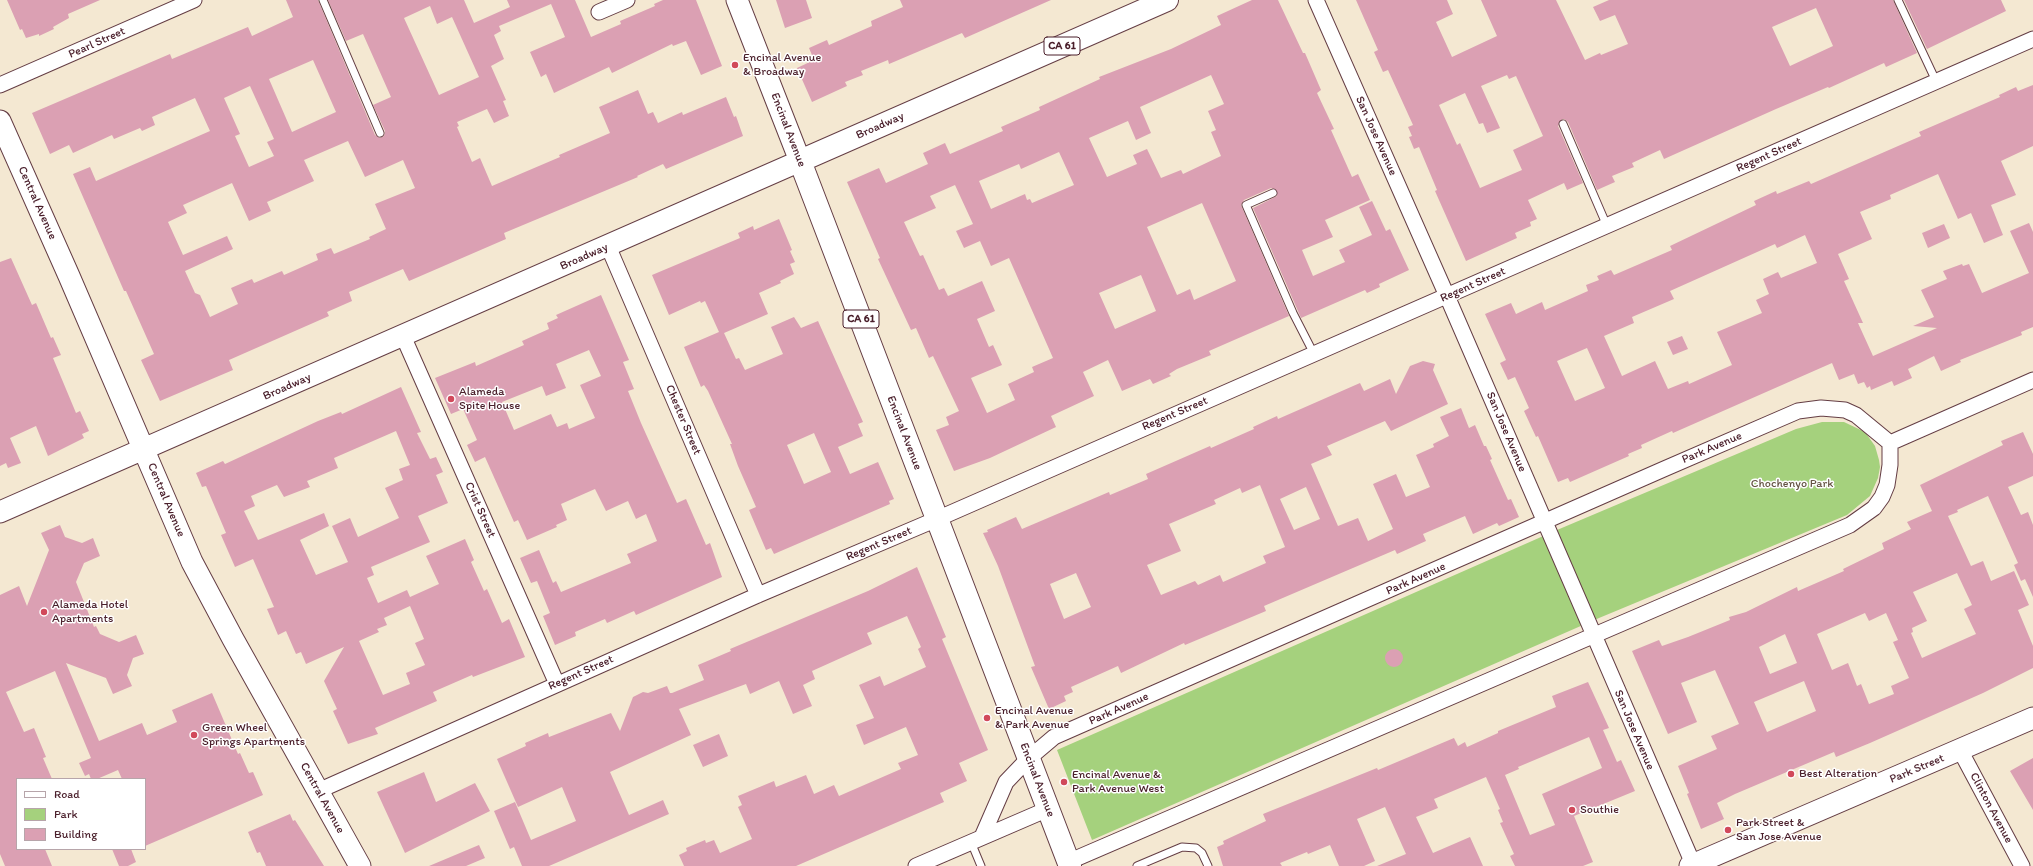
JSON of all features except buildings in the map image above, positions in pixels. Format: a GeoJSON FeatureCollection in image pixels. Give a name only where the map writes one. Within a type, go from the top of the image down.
{"type":"FeatureCollection","features":[{"type":"Feature","properties":{"kind":"main road","name":"Broadway"},"geometry":{"type":"LineString","coordinates":[[800,161],[1167,0]]}},
{"type":"Feature","properties":{"kind":"main road","name":"Encinal Avenue"},"geometry":{"type":"LineString","coordinates":[[800,161],[1069,864]]}},
{"type":"Feature","properties":{"kind":"street","name":"Pearl Street"},"geometry":{"type":"LineString","coordinates":[[0,85],[194,0]]}},
{"type":"Feature","properties":{"kind":"street"},"geometry":{"type":"LineString","coordinates":[[599,12],[627,0]]}},
{"type":"Feature","properties":{"kind":"street","name":"Encinal Avenue"},"geometry":{"type":"LineString","coordinates":[[737,0],[800,161]]}},
{"type":"Feature","properties":{"kind":"street","name":"San Jose Avenue"},"geometry":{"type":"LineString","coordinates":[[1316,0],[1447,296],[1692,866]]}},
{"type":"Feature","properties":{"kind":"street","name":"Regent Street"},"geometry":{"type":"LineString","coordinates":[[318,791],[758,595],[938,519],[2033,39]]}},
{"type":"Feature","properties":{"kind":"street","name":"Central Avenue"},"geometry":{"type":"LineString","coordinates":[[0,121],[205,588],[360,866]]}},
{"type":"Feature","properties":{"kind":"street","name":"Broadway"},"geometry":{"type":"LineString","coordinates":[[0,512],[800,161]]}},
{"type":"Feature","properties":{"kind":"street","name":"Chester Street"},"geometry":{"type":"LineString","coordinates":[[608,246],[758,595]]}},
{"type":"Feature","properties":{"kind":"street","name":"Crist Street"},"geometry":{"type":"LineString","coordinates":[[403,336],[557,684]]}},
{"type":"Feature","properties":{"kind":"street"},"geometry":{"type":"LineString","coordinates":[[1069,864],[1850,524],[1866,515],[1874,508],[1887,485],[1890,465],[1890,443],[2033,380]]}},
{"type":"Feature","properties":{"kind":"street","name":"Park Avenue"},"geometry":{"type":"LineString","coordinates":[[977,839],[1006,782],[1028,759],[1054,737],[1664,469],[1798,411],[1821,408],[1845,410],[1866,421],[1890,443]]}},
{"type":"Feature","properties":{"kind":"street","name":"Park Street"},"geometry":{"type":"LineString","coordinates":[[1692,866],[2033,718]]}},
{"type":"Feature","properties":{"kind":"street","name":"Clinton Avenue"},"geometry":{"type":"LineString","coordinates":[[1960,750],[2022,866]]}},
{"type":"Feature","properties":{"kind":"street"},"geometry":{"type":"LineString","coordinates":[[916,866],[1048,809]]}},
{"type":"Feature","properties":{"kind":"lane"},"geometry":{"type":"LineString","coordinates":[[323,0],[380,133]]}},
{"type":"Feature","properties":{"kind":"lane"},"geometry":{"type":"LineString","coordinates":[[1898,0],[1936,82]]}},
{"type":"Feature","properties":{"kind":"lane"},"geometry":{"type":"LineString","coordinates":[[1563,124],[1607,226]]}},
{"type":"Feature","properties":{"kind":"lane"},"geometry":{"type":"LineString","coordinates":[[1273,193],[1246,205],[1293,313],[1314,354]]}},
{"type":"Feature","properties":{"kind":"lane"},"geometry":{"type":"LineString","coordinates":[[977,839],[981,866]]}},
{"type":"Feature","properties":{"kind":"lane"},"geometry":{"type":"LineString","coordinates":[[1137,866],[1182,847],[1196,848],[1202,852],[1208,866]]}},
{"type":"Feature","properties":{"kind":"green space","name":"Chochenyo Park"},"geometry":{"type":"Polygon","coordinates":[[[1822,422],[1844,422],[1865,432],[1875,446],[1879,460],[1880,467],[1878,478],[1870,496],[1847,515],[1599,618],[1092,840],[1057,750],[1557,530],[1796,429],[1822,422]]]}},
{"type":"Feature","properties":{"kind":"place","name":"Encinal Avenue & Broadway"},"geometry":{"type":"Point","coordinates":[735,65]}},
{"type":"Feature","properties":{"kind":"place","name":"Alameda Spite House"},"geometry":{"type":"Point","coordinates":[451,399]}},
{"type":"Feature","properties":{"kind":"place","name":"Alameda Hotel Apartments"},"geometry":{"type":"Point","coordinates":[44,612]}},
{"type":"Feature","properties":{"kind":"place","name":"Encinal Avenue & Park Avenue"},"geometry":{"type":"Point","coordinates":[987,718]}},
{"type":"Feature","properties":{"kind":"place","name":"Green Wheel Springs Apartments"},"geometry":{"type":"Point","coordinates":[194,735]}},
{"type":"Feature","properties":{"kind":"place","name":"Best Alteration"},"geometry":{"type":"Point","coordinates":[1791,774]}},
{"type":"Feature","properties":{"kind":"place","name":"Encinal Avenue & Park Avenue West"},"geometry":{"type":"Point","coordinates":[1064,782]}},
{"type":"Feature","properties":{"kind":"place","name":"Southie"},"geometry":{"type":"Point","coordinates":[1572,810]}},
{"type":"Feature","properties":{"kind":"place","name":"Park Street & San Jose Avenue"},"geometry":{"type":"Point","coordinates":[1728,830]}}]}
